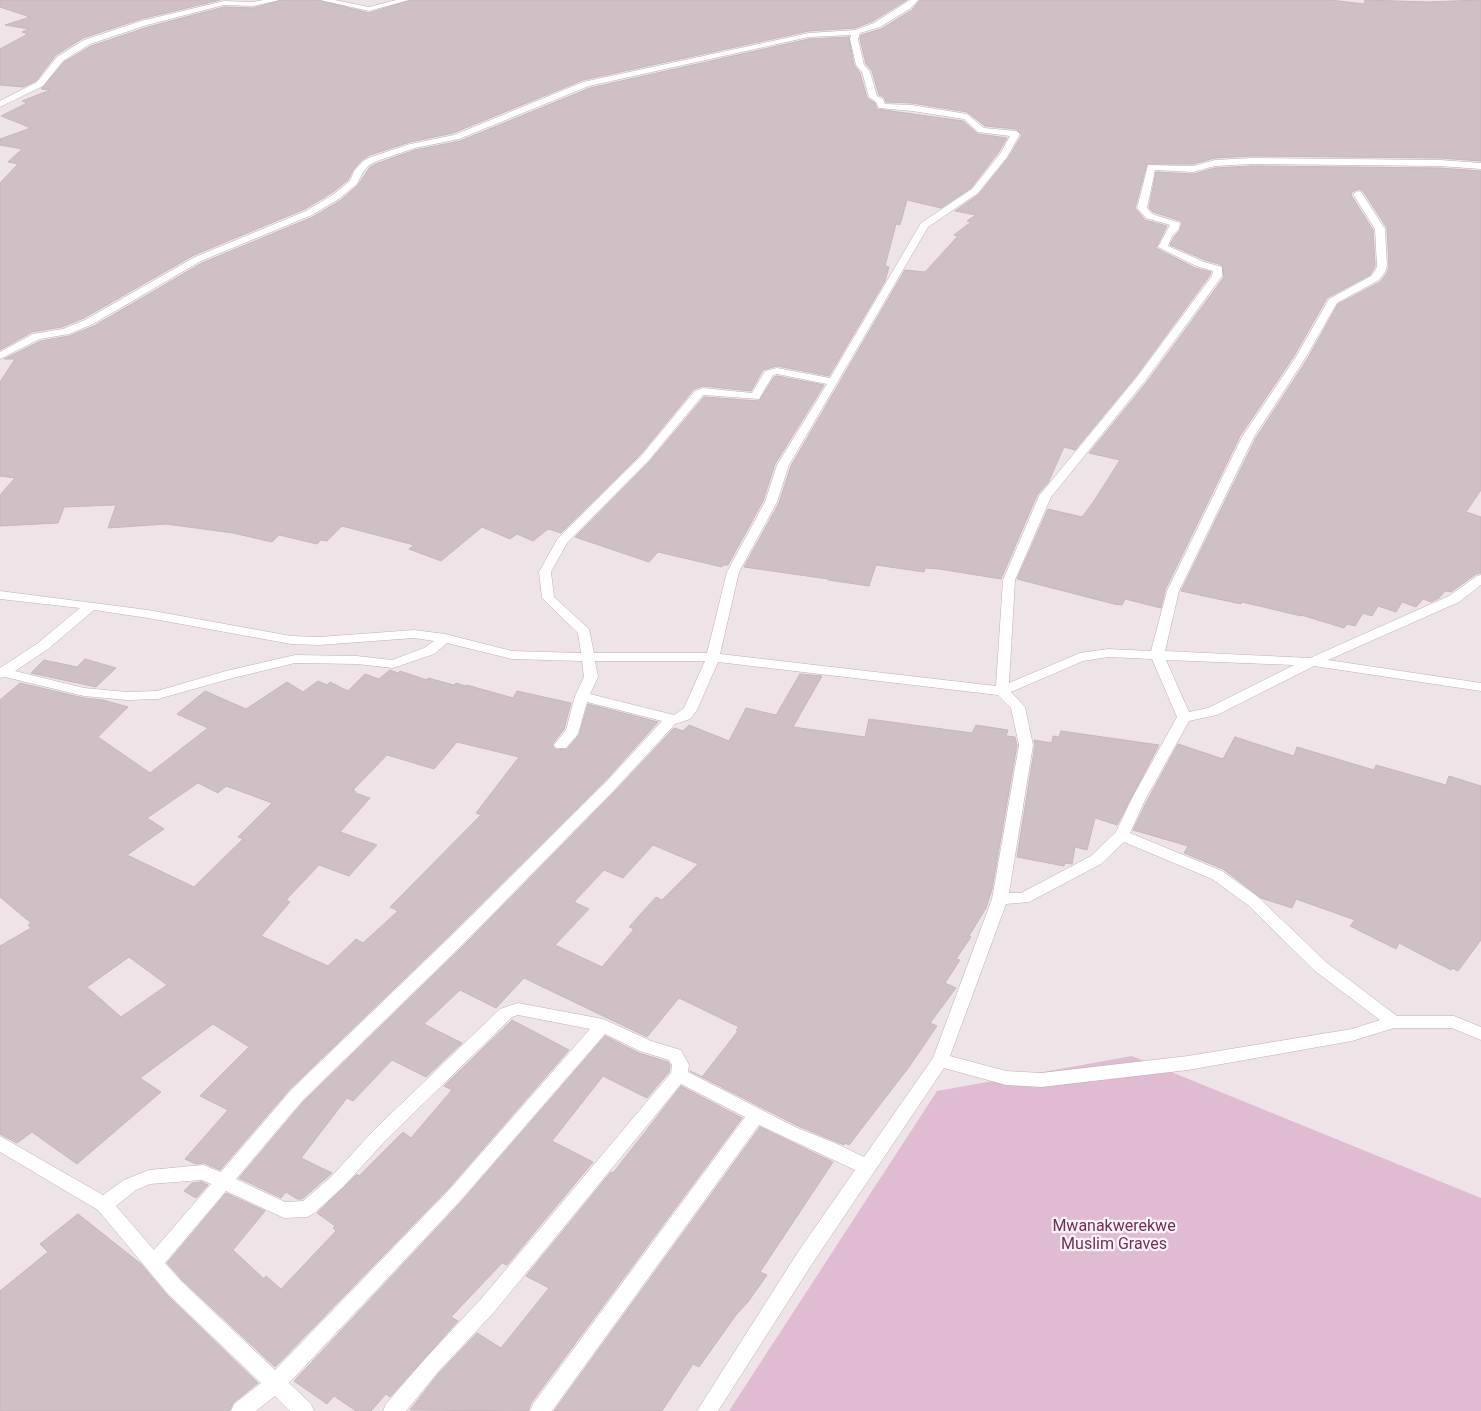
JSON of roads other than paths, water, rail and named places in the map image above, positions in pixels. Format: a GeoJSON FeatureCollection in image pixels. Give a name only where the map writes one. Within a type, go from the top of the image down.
{"type":"FeatureCollection","features":[{"type":"Feature","properties":{"kind":"street"},"geometry":{"type":"LineString","coordinates":[[0,104],[40,84],[60,59],[87,42],[144,23],[224,3],[253,4],[276,0]]}},
{"type":"Feature","properties":{"kind":"street"},"geometry":{"type":"LineString","coordinates":[[324,0],[369,9],[405,0]]}},
{"type":"Feature","properties":{"kind":"street"},"geometry":{"type":"LineString","coordinates":[[0,356],[37,336],[64,332],[89,322],[198,259],[309,213],[338,196],[354,182],[359,171],[366,163],[374,158],[413,146],[456,137],[586,84],[809,35],[856,32],[877,26],[914,0]]}},
{"type":"Feature","properties":{"kind":"street"},"geometry":{"type":"LineString","coordinates":[[582,696],[672,719],[685,716],[690,710],[713,657],[733,572],[771,502],[783,465],[924,225],[975,191],[1004,155],[1016,134],[981,130],[966,117],[912,108],[882,106],[880,101],[873,97],[866,72],[860,65],[854,39],[856,32]]}},
{"type":"Feature","properties":{"kind":"street"},"geometry":{"type":"LineString","coordinates":[[707,1411],[805,1258],[940,1060],[1000,899],[1026,746],[1018,707],[1002,691],[1009,580],[1045,496],[1141,379],[1217,276],[1218,269],[1200,264],[1163,246],[1174,229],[1175,223],[1149,216],[1142,208],[1150,168],[1193,169],[1215,163],[1252,161],[1440,163],[1481,166]]}},
{"type":"Feature","properties":{"kind":"street"},"geometry":{"type":"LineString","coordinates":[[1184,717],[1157,655],[1173,591],[1248,437],[1301,357],[1333,301],[1375,278],[1380,272],[1382,266],[1380,229],[1358,194]]}},
{"type":"Feature","properties":{"kind":"street"},"geometry":{"type":"LineString","coordinates":[[560,745],[573,731],[582,696],[591,677],[584,632],[548,598],[546,572],[562,541],[645,458],[699,393],[703,391],[755,397],[769,372],[777,370],[833,382]]}},
{"type":"Feature","properties":{"kind":"street"},"geometry":{"type":"LineString","coordinates":[[1000,899],[1024,898],[1096,860],[1122,835],[1138,800],[1184,717],[1212,712],[1312,662],[1454,599],[1481,579]]}},
{"type":"Feature","properties":{"kind":"street"},"geometry":{"type":"LineString","coordinates":[[0,595],[91,606],[290,640],[319,641],[414,634],[444,638],[512,655],[554,657],[713,657],[1002,691],[1080,657],[1108,653],[1312,662],[1481,687]]}},
{"type":"Feature","properties":{"kind":"street"},"geometry":{"type":"LineString","coordinates":[[2,673],[43,646],[91,606]]}},
{"type":"Feature","properties":{"kind":"street"},"geometry":{"type":"LineString","coordinates":[[2,673],[43,680],[84,692],[127,696],[158,695],[226,675],[295,659],[357,660],[393,664],[429,651],[444,638]]}},
{"type":"Feature","properties":{"kind":"street"},"geometry":{"type":"LineString","coordinates":[[154,1263],[297,1095],[458,939],[612,784],[672,719]]}},
{"type":"Feature","properties":{"kind":"street"},"geometry":{"type":"LineString","coordinates":[[1122,835],[1217,875],[1253,901],[1321,967],[1394,1022]]}},
{"type":"Feature","properties":{"kind":"street"},"geometry":{"type":"LineString","coordinates":[[104,1205],[130,1185],[149,1177],[202,1172],[284,1210],[307,1209],[337,1182],[379,1136],[506,1013],[518,1009],[603,1025],[646,1046],[675,1055],[681,1065],[679,1075],[488,1305],[431,1366],[393,1411]]}},
{"type":"Feature","properties":{"kind":"street"},"geometry":{"type":"LineString","coordinates":[[940,1060],[1006,1078],[1041,1080],[1188,1063],[1352,1035],[1394,1022],[1454,1022],[1481,1034]]}},
{"type":"Feature","properties":{"kind":"street"},"geometry":{"type":"LineString","coordinates":[[241,1411],[275,1384],[455,1195],[603,1025]]}},
{"type":"Feature","properties":{"kind":"street"},"geometry":{"type":"LineString","coordinates":[[679,1075],[789,1132],[829,1148],[866,1168]]}},
{"type":"Feature","properties":{"kind":"street"},"geometry":{"type":"LineString","coordinates":[[540,1411],[756,1115]]}},
{"type":"Feature","properties":{"kind":"street"},"geometry":{"type":"LineString","coordinates":[[0,1143],[104,1205],[175,1288],[304,1411]]}},
{"type":"Feature","properties":{"kind":"park label","name":"Mwanakwerekwe Muslim Graves"},"geometry":{"type":"Point","coordinates":[1114,1236]}}]}
